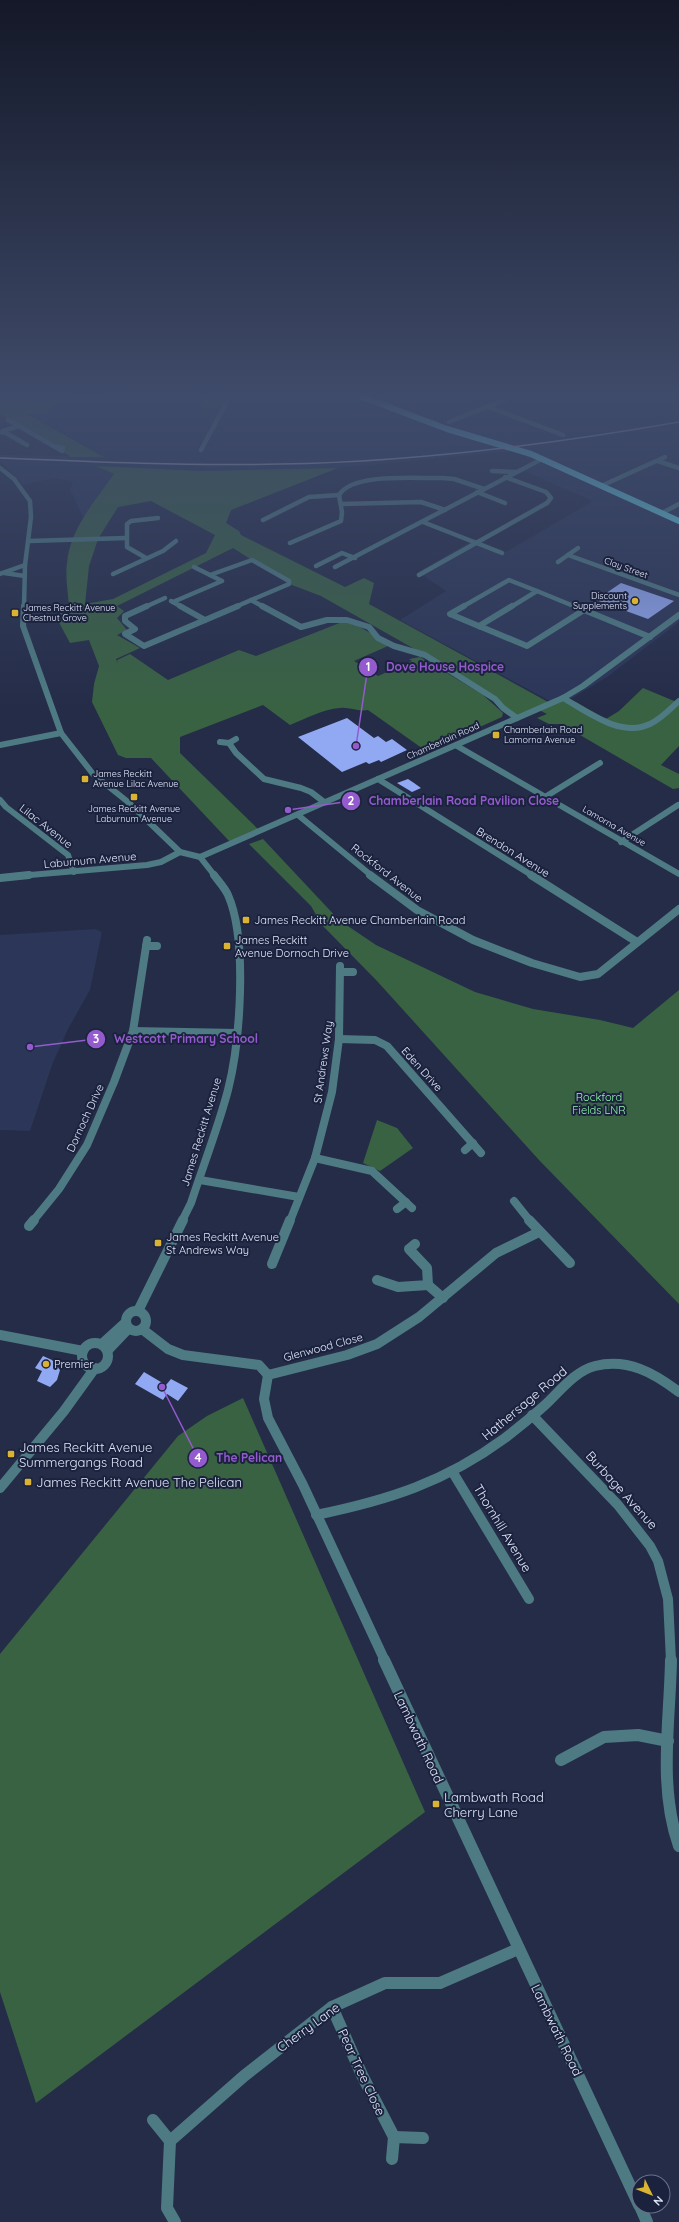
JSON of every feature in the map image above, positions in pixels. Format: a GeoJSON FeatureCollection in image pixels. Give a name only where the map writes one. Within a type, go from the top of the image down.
{"type":"FeatureCollection","features":[{"type":"Feature","properties":{"kind":"highway"},"geometry":{"type":"LineString","coordinates":[[632,500],[679,521]]}},
{"type":"Feature","properties":{"kind":"street"},"geometry":{"type":"LineString","coordinates":[[29,500],[31,517],[25,576],[23,626],[61,733],[93,774],[128,802],[180,852],[200,858]]}},
{"type":"Feature","properties":{"kind":"street"},"geometry":{"type":"LineString","coordinates":[[257,520],[264,521],[304,500]]}},
{"type":"Feature","properties":{"kind":"street"},"geometry":{"type":"LineString","coordinates":[[283,543],[291,545],[341,520],[340,500]]}},
{"type":"Feature","properties":{"kind":"street"},"geometry":{"type":"LineString","coordinates":[[335,567],[355,558],[463,500]]}},
{"type":"Feature","properties":{"kind":"street"},"geometry":{"type":"LineString","coordinates":[[498,500],[504,502]]}},
{"type":"Feature","properties":{"kind":"street"},"geometry":{"type":"LineString","coordinates":[[419,575],[547,503],[550,500]]}},
{"type":"Feature","properties":{"kind":"street"},"geometry":{"type":"LineString","coordinates":[[341,504],[421,502],[445,510]]}},
{"type":"Feature","properties":{"kind":"street"},"geometry":{"type":"LineString","coordinates":[[662,513],[679,504]]}},
{"type":"Feature","properties":{"kind":"street"},"geometry":{"type":"LineString","coordinates":[[146,558],[127,547],[127,524],[131,521],[160,517]]}},
{"type":"Feature","properties":{"kind":"street"},"geometry":{"type":"LineString","coordinates":[[423,522],[502,553]]}},
{"type":"Feature","properties":{"kind":"street"},"geometry":{"type":"LineString","coordinates":[[29,541],[126,538]]}},
{"type":"Feature","properties":{"kind":"street"},"geometry":{"type":"LineString","coordinates":[[112,575],[163,551],[175,540],[184,542]]}},
{"type":"Feature","properties":{"kind":"street"},"geometry":{"type":"LineString","coordinates":[[558,562],[578,548]]}},
{"type":"Feature","properties":{"kind":"street"},"geometry":{"type":"LineString","coordinates":[[316,566],[342,553],[355,558]]}},
{"type":"Feature","properties":{"kind":"street","name":"Clay Street"},"geometry":{"type":"LineString","coordinates":[[568,555],[679,595]]}},
{"type":"Feature","properties":{"kind":"street"},"geometry":{"type":"LineString","coordinates":[[205,620],[164,597],[125,616],[125,621],[135,629],[125,634],[144,646],[205,620],[251,600],[289,584],[289,581],[252,560],[210,575]]}},
{"type":"Feature","properties":{"kind":"street"},"geometry":{"type":"LineString","coordinates":[[2,573],[26,565]]}},
{"type":"Feature","properties":{"kind":"street"},"geometry":{"type":"LineString","coordinates":[[173,602],[222,581],[194,567]]}},
{"type":"Feature","properties":{"kind":"street"},"geometry":{"type":"LineString","coordinates":[[2,573],[25,576]]}},
{"type":"Feature","properties":{"kind":"street"},"geometry":{"type":"LineString","coordinates":[[584,610],[527,646],[450,614],[509,580],[537,591],[584,610],[650,637]]}},
{"type":"Feature","properties":{"kind":"street"},"geometry":{"type":"LineString","coordinates":[[481,627],[479,626],[537,591]]}},
{"type":"Feature","properties":{"kind":"street"},"geometry":{"type":"LineString","coordinates":[[251,600],[302,627],[327,620],[347,620],[368,627],[378,638],[394,646],[425,655],[495,699],[503,708],[517,718]]}},
{"type":"Feature","properties":{"kind":"street","name":"Chamberlain Road"},"geometry":{"type":"LineString","coordinates":[[200,858],[324,802],[457,746],[563,698],[584,686],[679,615]]}},
{"type":"Feature","properties":{"kind":"street"},"geometry":{"type":"LineString","coordinates":[[563,698],[615,726],[632,728],[649,725],[679,701]]}},
{"type":"Feature","properties":{"kind":"street"},"geometry":{"type":"LineString","coordinates":[[0,745],[61,733]]}},
{"type":"Feature","properties":{"kind":"street"},"geometry":{"type":"LineString","coordinates":[[220,742],[229,743],[236,739]]}},
{"type":"Feature","properties":{"kind":"street"},"geometry":{"type":"LineString","coordinates":[[229,743],[236,753],[264,779],[307,790],[324,802]]}},
{"type":"Feature","properties":{"kind":"street","name":"Lamorna Avenue"},"geometry":{"type":"LineString","coordinates":[[457,746],[679,874]]}},
{"type":"Feature","properties":{"kind":"street"},"geometry":{"type":"LineString","coordinates":[[545,797],[600,763]]}},
{"type":"Feature","properties":{"kind":"street","name":"Brendon Avenue"},"geometry":{"type":"LineString","coordinates":[[378,779],[637,942]]}},
{"type":"Feature","properties":{"kind":"street","name":"Lilac Avenue"},"geometry":{"type":"LineString","coordinates":[[0,800],[3,808],[68,855],[74,872]]}},
{"type":"Feature","properties":{"kind":"street"},"geometry":{"type":"LineString","coordinates":[[622,842],[678,804]]}},
{"type":"Feature","properties":{"kind":"street","name":"Rockford Avenue"},"geometry":{"type":"LineString","coordinates":[[298,815],[401,900],[430,918],[507,955],[585,978],[598,974],[679,909]]}},
{"type":"Feature","properties":{"kind":"street","name":"Laburnum Avenue"},"geometry":{"type":"LineString","coordinates":[[0,878],[147,865],[161,862],[180,852]]}},
{"type":"Feature","properties":{"kind":"street","name":"James Reckitt Avenue"},"geometry":{"type":"LineString","coordinates":[[126,1326],[128,1314],[138,1311],[191,1203],[200,1180],[228,1090],[237,1032],[240,990],[237,923],[228,894],[200,858]]}},
{"type":"Feature","properties":{"kind":"street","name":"Dornoch Drive"},"geometry":{"type":"LineString","coordinates":[[29,1226],[59,1189],[87,1145],[133,1031],[147,943],[156,946]]}},
{"type":"Feature","properties":{"kind":"street","name":"St Andrews Way"},"geometry":{"type":"LineString","coordinates":[[272,1264],[315,1158],[332,1092],[339,1039],[340,969],[353,972]]}},
{"type":"Feature","properties":{"kind":"street"},"geometry":{"type":"LineString","coordinates":[[133,1031],[237,1032]]}},
{"type":"Feature","properties":{"kind":"street","name":"Eden Drive"},"geometry":{"type":"LineString","coordinates":[[339,1039],[375,1040],[387,1046],[481,1153]]}},
{"type":"Feature","properties":{"kind":"street"},"geometry":{"type":"LineString","coordinates":[[465,1150],[473,1143]]}},
{"type":"Feature","properties":{"kind":"street"},"geometry":{"type":"LineString","coordinates":[[315,1158],[372,1171],[409,1205],[397,1209]]}},
{"type":"Feature","properties":{"kind":"street"},"geometry":{"type":"LineString","coordinates":[[200,1180],[299,1197]]}},
{"type":"Feature","properties":{"kind":"street"},"geometry":{"type":"LineString","coordinates":[[514,1201],[539,1232],[570,1262]]}},
{"type":"Feature","properties":{"kind":"street","name":"Glenwood Close"},"geometry":{"type":"LineString","coordinates":[[268,1375],[361,1351],[390,1337],[443,1298],[496,1253],[514,1242],[539,1232]]}},
{"type":"Feature","properties":{"kind":"street"},"geometry":{"type":"LineString","coordinates":[[415,1244],[409,1249],[427,1265],[430,1271],[428,1285]]}},
{"type":"Feature","properties":{"kind":"street"},"geometry":{"type":"LineString","coordinates":[[377,1280],[398,1287],[428,1285],[443,1298]]}},
{"type":"Feature","properties":{"kind":"street"},"geometry":{"type":"LineString","coordinates":[[105,1347],[126,1326],[134,1331],[142,1329],[146,1323],[146,1317],[138,1311]]}},
{"type":"Feature","properties":{"kind":"street"},"geometry":{"type":"LineString","coordinates":[[142,1329],[168,1349],[183,1355],[259,1365],[268,1375]]}},
{"type":"Feature","properties":{"kind":"street"},"geometry":{"type":"LineString","coordinates":[[0,1335],[83,1351]]}},
{"type":"Feature","properties":{"kind":"street"},"geometry":{"type":"LineString","coordinates":[[95,1368],[83,1364],[81,1356],[83,1351],[93,1344],[105,1347]]}},
{"type":"Feature","properties":{"kind":"street"},"geometry":{"type":"LineString","coordinates":[[0,1488],[64,1411],[95,1368],[107,1361],[105,1347]]}},
{"type":"Feature","properties":{"kind":"street","name":"Hathersage Road"},"geometry":{"type":"LineString","coordinates":[[316,1515],[364,1505],[403,1494],[452,1471],[491,1448],[532,1415],[570,1379],[597,1366],[616,1363],[649,1370],[679,1392]]}},
{"type":"Feature","properties":{"kind":"street","name":"Lambwath Road"},"geometry":{"type":"LineString","coordinates":[[268,1375],[268,1384],[264,1399],[271,1426],[316,1515],[631,2187]]}},
{"type":"Feature","properties":{"kind":"street","name":"Burbage Avenue"},"geometry":{"type":"LineString","coordinates":[[532,1415],[591,1475],[646,1537],[658,1561],[666,1587],[671,1642],[668,1741],[669,1803],[679,1846]]}},
{"type":"Feature","properties":{"kind":"street","name":"Thornhill Avenue"},"geometry":{"type":"LineString","coordinates":[[452,1471],[498,1545],[529,1599]]}},
{"type":"Feature","properties":{"kind":"street"},"geometry":{"type":"LineString","coordinates":[[561,1760],[604,1737],[638,1735],[668,1741]]}},
{"type":"Feature","properties":{"kind":"street","name":"Cherry Lane"},"geometry":{"type":"LineString","coordinates":[[170,2141],[244,2076],[332,2006],[384,1983],[440,1983],[518,1949]]}},
{"type":"Feature","properties":{"kind":"street","name":"Pear Tree Close"},"geometry":{"type":"LineString","coordinates":[[332,2006],[362,2075],[394,2137]]}},
{"type":"Feature","properties":{"kind":"street"},"geometry":{"type":"LineString","coordinates":[[153,2120],[170,2141],[167,2208],[175,2222]]}},
{"type":"Feature","properties":{"kind":"street"},"geometry":{"type":"LineString","coordinates":[[392,2159],[394,2137],[423,2138]]}},
{"type":"Feature","properties":{"kind":"shaded area"},"geometry":{"type":"Polygon","coordinates":[[[75,500],[107,500],[99,511],[83,517],[75,500]]]}},
{"type":"Feature","properties":{"kind":"shaded area"},"geometry":{"type":"Polygon","coordinates":[[[590,500],[679,500],[679,622],[607,677],[559,706],[400,620],[446,591],[418,572],[475,539],[506,552],[593,501],[590,500]]]}},
{"type":"Feature","properties":{"kind":"shaded area"},"geometry":{"type":"Polygon","coordinates":[[[95,929],[102,932],[90,990],[68,1029],[52,1065],[30,1131],[0,1130],[0,935],[95,929]]]}},
{"type":"Feature","properties":{"kind":"green space"},"geometry":{"type":"Polygon","coordinates":[[[96,500],[257,500],[231,510],[226,523],[239,531],[241,535],[345,587],[364,578],[374,583],[369,604],[550,703],[565,696],[606,719],[619,711],[643,688],[679,703],[679,746],[661,765],[679,774],[679,788],[673,789],[561,724],[549,724],[537,718],[547,714],[537,709],[517,718],[495,699],[425,655],[321,596],[292,585],[233,548],[117,606],[124,611],[117,618],[127,630],[117,635],[140,648],[116,659],[118,664],[117,660],[130,654],[168,680],[239,650],[256,656],[342,622],[361,628],[388,646],[354,661],[378,676],[412,661],[409,659],[420,657],[482,694],[503,713],[502,717],[426,751],[368,710],[344,708],[321,712],[290,725],[263,705],[180,737],[180,753],[260,831],[231,843],[151,758],[126,758],[118,755],[92,702],[94,684],[99,666],[89,640],[70,643],[56,617],[69,606],[66,568],[69,551],[78,527],[96,500]],[[151,501],[118,507],[98,539],[89,566],[85,604],[113,599],[206,553],[215,535],[151,501]]]}},
{"type":"Feature","properties":{"kind":"green space","name":"Rockford Fields LNR"},"geometry":{"type":"Polygon","coordinates":[[[263,839],[339,920],[376,945],[475,992],[533,1009],[600,1020],[633,1028],[679,990],[679,1304],[539,1160],[377,981],[322,925],[311,906],[249,844],[263,839]]]}},
{"type":"Feature","properties":{"kind":"green space"},"geometry":{"type":"Polygon","coordinates":[[[377,1120],[397,1128],[413,1148],[380,1171],[363,1163],[377,1120]]]}},
{"type":"Feature","properties":{"kind":"green space"},"geometry":{"type":"Polygon","coordinates":[[[243,1398],[425,1812],[36,2103],[0,1992],[0,1654],[178,1436],[207,1416],[243,1398]]]}},
{"type":"Feature","properties":{"kind":"building","name":"Discount Supplements"},"geometry":{"type":"Polygon","coordinates":[[[621,583],[674,601],[648,619],[596,600],[621,583]]]}},
{"type":"Feature","properties":{"kind":"building"},"geometry":{"type":"Polygon","coordinates":[[[347,718],[374,738],[378,736],[386,742],[392,739],[407,750],[381,762],[379,760],[369,764],[366,762],[342,772],[298,737],[347,718]]]}},
{"type":"Feature","properties":{"kind":"building"},"geometry":{"type":"Polygon","coordinates":[[[408,779],[421,788],[412,792],[397,783],[408,779]]]}},
{"type":"Feature","properties":{"kind":"building","name":"Premier"},"geometry":{"type":"Polygon","coordinates":[[[43,1356],[52,1360],[60,1370],[57,1380],[50,1387],[37,1381],[42,1371],[35,1368],[43,1356]]]}},
{"type":"Feature","properties":{"kind":"building"},"geometry":{"type":"Polygon","coordinates":[[[144,1372],[166,1385],[171,1379],[188,1388],[178,1401],[167,1394],[163,1400],[135,1384],[144,1372]]]}},
{"type":"Feature","properties":{"kind":"place","name":"Discount Supplements"},"geometry":{"type":"Point","coordinates":[635,601]}},
{"type":"Feature","properties":{"kind":"place","name":"James Reckitt Avenue Chestnut Grove"},"geometry":{"type":"Point","coordinates":[15,613]}},
{"type":"Feature","properties":{"kind":"place","name":"Chamberlain Road Lamorna Avenue"},"geometry":{"type":"Point","coordinates":[496,735]}},
{"type":"Feature","properties":{"kind":"place","name":"Dove House Hospice"},"geometry":{"type":"Point","coordinates":[356,746]}},
{"type":"Feature","properties":{"kind":"place","name":"James Reckitt Avenue Lilac Avenue"},"geometry":{"type":"Point","coordinates":[85,779]}},
{"type":"Feature","properties":{"kind":"place","name":"James Reckitt Avenue Laburnum Avenue"},"geometry":{"type":"Point","coordinates":[134,797]}},
{"type":"Feature","properties":{"kind":"place","name":"Chamberlain Road Pavilion Close"},"geometry":{"type":"Point","coordinates":[288,810]}},
{"type":"Feature","properties":{"kind":"place","name":"James Reckitt Avenue Chamberlain Road"},"geometry":{"type":"Point","coordinates":[246,920]}},
{"type":"Feature","properties":{"kind":"place","name":"James Reckitt Avenue Dornoch Drive"},"geometry":{"type":"Point","coordinates":[227,946]}},
{"type":"Feature","properties":{"kind":"place","name":"Westcott Primary School"},"geometry":{"type":"Point","coordinates":[30,1047]}},
{"type":"Feature","properties":{"kind":"place","name":"James Reckitt Avenue St Andrews Way"},"geometry":{"type":"Point","coordinates":[158,1243]}},
{"type":"Feature","properties":{"kind":"place","name":"Premier"},"geometry":{"type":"Point","coordinates":[46,1364]}},
{"type":"Feature","properties":{"kind":"place","name":"The Pelican"},"geometry":{"type":"Point","coordinates":[162,1387]}},
{"type":"Feature","properties":{"kind":"place","name":"James Reckitt Avenue Summergangs Road"},"geometry":{"type":"Point","coordinates":[11,1454]}},
{"type":"Feature","properties":{"kind":"place","name":"James Reckitt Avenue The Pelican"},"geometry":{"type":"Point","coordinates":[28,1482]}},
{"type":"Feature","properties":{"kind":"place","name":"Lambwath Road Cherry Lane"},"geometry":{"type":"Point","coordinates":[436,1804]}}]}
